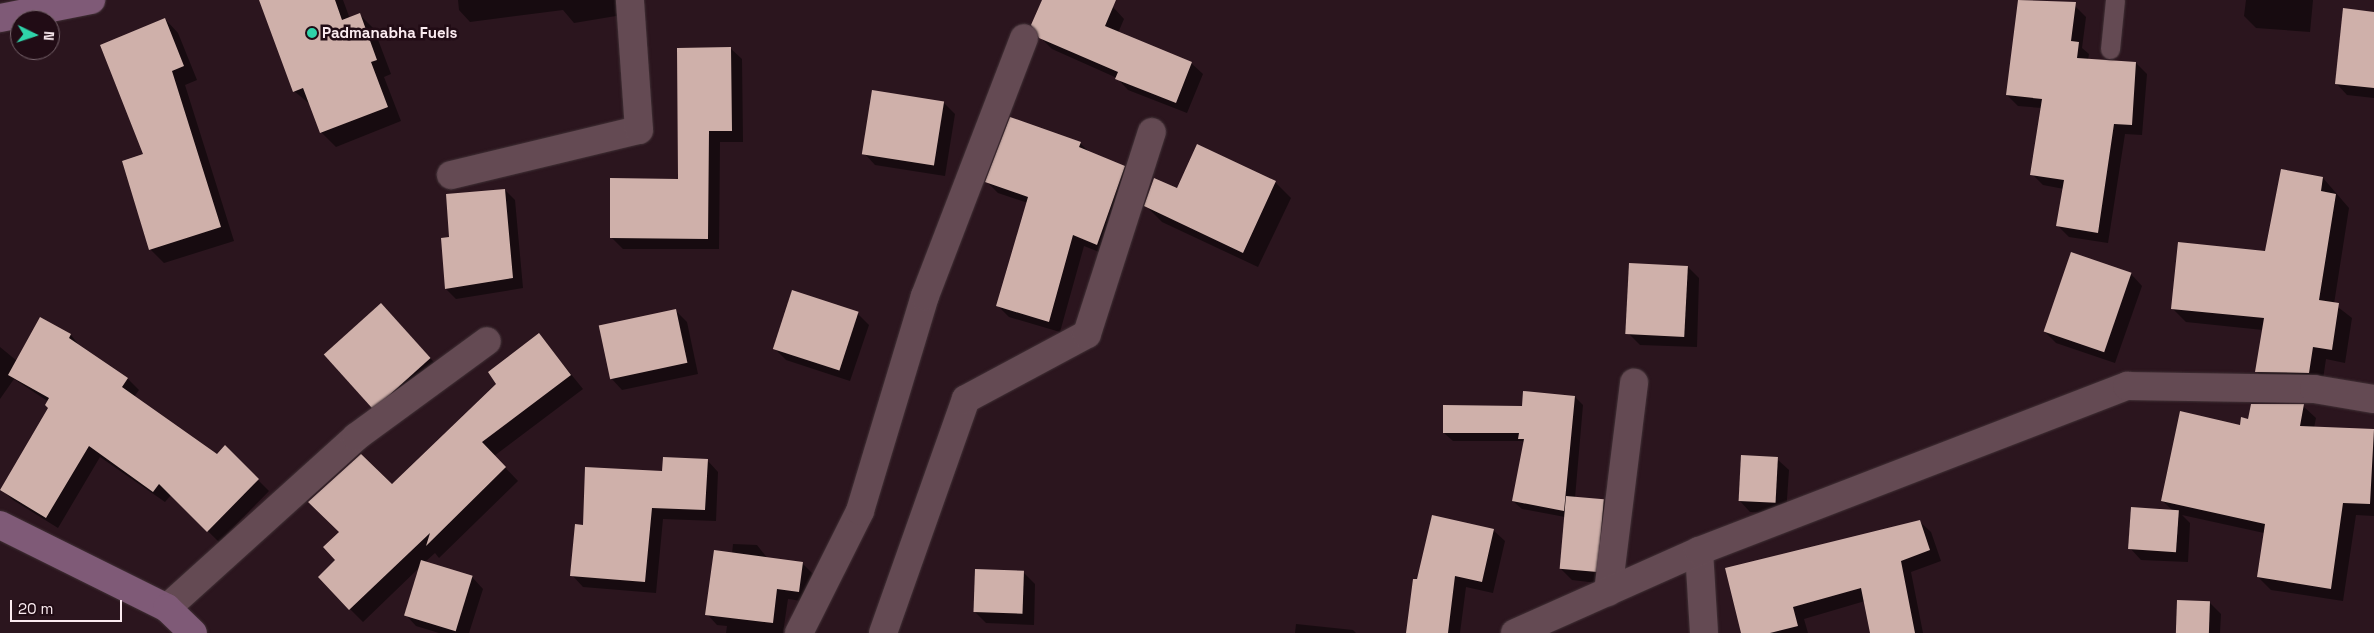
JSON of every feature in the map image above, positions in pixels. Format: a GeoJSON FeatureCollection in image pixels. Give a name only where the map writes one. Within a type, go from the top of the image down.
{"type":"FeatureCollection","features":[{"type":"Feature","properties":{"kind":"main road"},"geometry":{"type":"LineString","coordinates":[[0,18],[91,0]]}},
{"type":"Feature","properties":{"kind":"main road"},"geometry":{"type":"LineString","coordinates":[[0,525],[167,608],[194,633]]}},
{"type":"Feature","properties":{"kind":"street"},"geometry":{"type":"LineString","coordinates":[[450,176],[639,130],[630,0]]}},
{"type":"Feature","properties":{"kind":"street"},"geometry":{"type":"LineString","coordinates":[[799,633],[860,511],[925,296],[1024,38]]}},
{"type":"Feature","properties":{"kind":"street"},"geometry":{"type":"LineString","coordinates":[[883,633],[966,399],[1087,334],[1152,132]]}},
{"type":"Feature","properties":{"kind":"street"},"geometry":{"type":"LineString","coordinates":[[167,608],[356,437],[487,340]]}},
{"type":"Feature","properties":{"kind":"street"},"geometry":{"type":"LineString","coordinates":[[1608,592],[1634,383]]}},
{"type":"Feature","properties":{"kind":"street"},"geometry":{"type":"LineString","coordinates":[[1515,633],[1699,551],[2127,386],[2314,389],[2374,399]]}},
{"type":"Feature","properties":{"kind":"street"},"geometry":{"type":"LineString","coordinates":[[1699,551],[1704,633]]}},
{"type":"Feature","properties":{"kind":"lane"},"geometry":{"type":"LineString","coordinates":[[2110,49],[2115,0]]}},
{"type":"Feature","properties":{"kind":"building"},"geometry":{"type":"Polygon","coordinates":[[[259,0],[335,0],[342,20],[360,13],[377,60],[371,62],[388,107],[320,133],[303,88],[293,92],[259,0]]]}},
{"type":"Feature","properties":{"kind":"building"},"geometry":{"type":"Polygon","coordinates":[[[1042,0],[1116,0],[1105,26],[1192,62],[1176,103],[1115,79],[1118,72],[1039,38],[1031,25],[1042,0]]]}},
{"type":"Feature","properties":{"kind":"building"},"geometry":{"type":"Polygon","coordinates":[[[2018,0],[2076,2],[2071,41],[2079,42],[2077,58],[2136,62],[2132,125],[2114,124],[2098,233],[2056,226],[2064,180],[2030,175],[2042,99],[2006,95],[2018,0]]]}},
{"type":"Feature","properties":{"kind":"building"},"geometry":{"type":"Polygon","coordinates":[[[2343,8],[2374,12],[2374,88],[2335,84],[2343,8]]]}},
{"type":"Feature","properties":{"kind":"building"},"geometry":{"type":"Polygon","coordinates":[[[165,18],[184,66],[172,71],[221,227],[149,250],[122,161],[143,154],[100,45],[165,18]]]}},
{"type":"Feature","properties":{"kind":"building"},"geometry":{"type":"Polygon","coordinates":[[[731,47],[732,131],[709,131],[708,239],[610,238],[610,178],[678,179],[677,48],[731,47]]]}},
{"type":"Feature","properties":{"kind":"building"},"geometry":{"type":"Polygon","coordinates":[[[872,90],[944,101],[934,166],[862,154],[872,90]]]}},
{"type":"Feature","properties":{"kind":"building"},"geometry":{"type":"Polygon","coordinates":[[[1010,117],[1081,142],[1079,147],[1125,166],[1097,245],[1073,235],[1049,322],[996,306],[1028,197],[985,182],[1010,117]]]}},
{"type":"Feature","properties":{"kind":"building"},"geometry":{"type":"Polygon","coordinates":[[[1197,144],[1276,181],[1243,253],[1144,206],[1154,178],[1177,188],[1197,144]]]}},
{"type":"Feature","properties":{"kind":"building"},"geometry":{"type":"Polygon","coordinates":[[[2281,169],[2323,177],[2321,191],[2336,194],[2319,300],[2339,303],[2332,350],[2313,347],[2309,373],[2255,372],[2264,318],[2171,309],[2178,242],[2265,251],[2281,169]]]}},
{"type":"Feature","properties":{"kind":"building"},"geometry":{"type":"Polygon","coordinates":[[[505,189],[513,278],[445,289],[441,238],[449,237],[446,194],[505,189]]]}},
{"type":"Feature","properties":{"kind":"building"},"geometry":{"type":"Polygon","coordinates":[[[2071,252],[2132,273],[2104,352],[2044,331],[2071,252]]]}},
{"type":"Feature","properties":{"kind":"building"},"geometry":{"type":"Polygon","coordinates":[[[1629,263],[1688,266],[1684,337],[1625,334],[1629,263]]]}},
{"type":"Feature","properties":{"kind":"building"},"geometry":{"type":"Polygon","coordinates":[[[792,290],[859,312],[839,371],[773,349],[792,290]]]}},
{"type":"Feature","properties":{"kind":"building"},"geometry":{"type":"Polygon","coordinates":[[[381,303],[431,358],[373,410],[324,355],[381,303]]]}},
{"type":"Feature","properties":{"kind":"building"},"geometry":{"type":"Polygon","coordinates":[[[676,309],[687,363],[610,379],[599,325],[676,309]]]}},
{"type":"Feature","properties":{"kind":"building"},"geometry":{"type":"Polygon","coordinates":[[[40,317],[71,334],[69,338],[128,378],[122,387],[217,454],[225,445],[259,479],[207,532],[159,484],[153,492],[89,446],[46,518],[0,490],[48,408],[45,405],[49,398],[8,375],[40,317]]]}},
{"type":"Feature","properties":{"kind":"building"},"geometry":{"type":"Polygon","coordinates":[[[539,333],[571,375],[482,442],[506,467],[426,546],[430,533],[349,610],[318,577],[335,560],[323,547],[339,532],[308,502],[361,454],[392,484],[496,384],[488,372],[539,333]]]}},
{"type":"Feature","properties":{"kind":"building"},"geometry":{"type":"Polygon","coordinates":[[[1523,391],[1575,396],[1564,511],[1512,501],[1524,439],[1518,439],[1519,433],[1443,433],[1443,405],[1522,406],[1523,391]]]}},
{"type":"Feature","properties":{"kind":"building"},"geometry":{"type":"Polygon","coordinates":[[[2251,404],[2304,404],[2300,426],[2374,429],[2370,504],[2343,503],[2331,589],[2257,577],[2265,524],[2161,501],[2180,411],[2240,425],[2241,417],[2248,419],[2251,404]]]}},
{"type":"Feature","properties":{"kind":"building"},"geometry":{"type":"Polygon","coordinates":[[[1741,455],[1778,457],[1776,503],[1739,501],[1741,455]]]}},
{"type":"Feature","properties":{"kind":"building"},"geometry":{"type":"Polygon","coordinates":[[[663,457],[708,459],[705,510],[652,508],[645,582],[570,576],[575,524],[583,525],[585,467],[662,471],[663,457]]]}},
{"type":"Feature","properties":{"kind":"building"},"geometry":{"type":"Polygon","coordinates":[[[1566,496],[1604,499],[1597,572],[1560,569],[1566,496]]]}},
{"type":"Feature","properties":{"kind":"building"},"geometry":{"type":"Polygon","coordinates":[[[2131,507],[2179,510],[2176,552],[2128,549],[2131,507]]]}},
{"type":"Feature","properties":{"kind":"building"},"geometry":{"type":"Polygon","coordinates":[[[1432,515],[1494,529],[1482,582],[1455,576],[1448,633],[1406,633],[1413,579],[1417,579],[1432,515]]]}},
{"type":"Feature","properties":{"kind":"building"},"geometry":{"type":"Polygon","coordinates":[[[1920,520],[1930,550],[1901,561],[1915,633],[1870,633],[1861,588],[1793,607],[1798,626],[1770,633],[1741,633],[1725,568],[1920,520]]]}},
{"type":"Feature","properties":{"kind":"building"},"geometry":{"type":"Polygon","coordinates":[[[714,550],[803,562],[799,592],[777,589],[773,623],[705,615],[714,550]]]}},
{"type":"Feature","properties":{"kind":"building"},"geometry":{"type":"Polygon","coordinates":[[[421,560],[473,576],[456,631],[404,615],[421,560]]]}},
{"type":"Feature","properties":{"kind":"building"},"geometry":{"type":"Polygon","coordinates":[[[975,569],[1024,571],[1022,614],[973,612],[975,569]]]}},
{"type":"Feature","properties":{"kind":"building"},"geometry":{"type":"Polygon","coordinates":[[[2177,600],[2210,601],[2209,633],[2176,633],[2177,600]]]}},
{"type":"Feature","properties":{"kind":"place","name":"Padmanabha Fuels"},"geometry":{"type":"Point","coordinates":[312,33]}}]}
